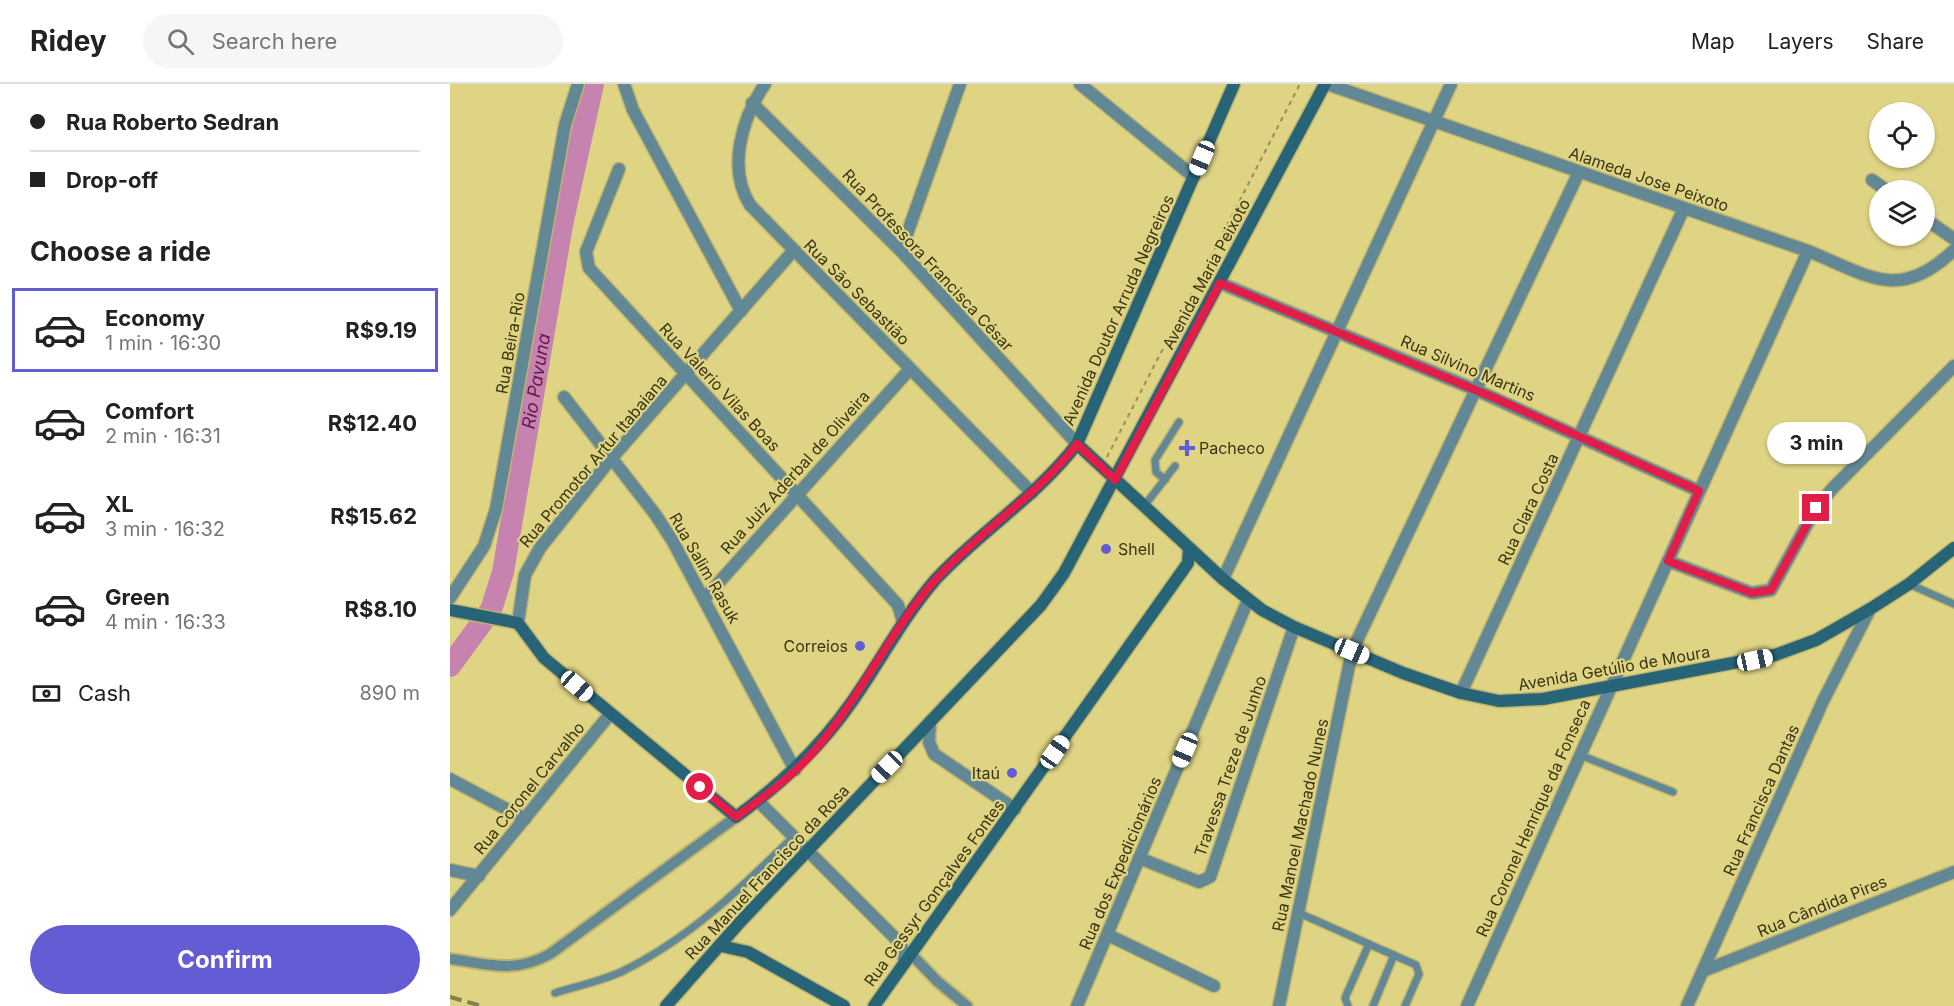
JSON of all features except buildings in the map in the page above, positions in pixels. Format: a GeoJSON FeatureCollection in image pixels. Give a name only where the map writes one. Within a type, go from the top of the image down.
{"type":"FeatureCollection","features":[{"type":"Feature","properties":{"kind":"main road","name":"Avenida Doutor Arruda Negreiros"},"geometry":{"type":"LineString","coordinates":[[736,817],[795,770],[815,750],[852,702],[913,608],[956,560],[1055,472],[1077,444],[1234,84]]}},
{"type":"Feature","properties":{"kind":"main road","name":"Avenida Maria Peixoto"},"geometry":{"type":"LineString","coordinates":[[1115,480],[1326,84]]}},
{"type":"Feature","properties":{"kind":"main road","name":"Avenida Getúlio de Moura"},"geometry":{"type":"LineString","coordinates":[[1077,444],[1248,600],[1294,627],[1403,673],[1461,693],[1499,701],[1517,701],[1610,687],[1775,656],[1816,639],[1870,609],[1909,584],[1954,548]]}},
{"type":"Feature","properties":{"kind":"main road","name":"Rua Manuel Francisco da Rosa"},"geometry":{"type":"LineString","coordinates":[[666,1006],[741,921],[1041,605],[1064,573],[1115,480]]}},
{"type":"Feature","properties":{"kind":"main road"},"geometry":{"type":"LineString","coordinates":[[1189,548],[1188,563],[1202,560]]}},
{"type":"Feature","properties":{"kind":"main road","name":"Rua Gessyr Gonçalves Fontes"},"geometry":{"type":"LineString","coordinates":[[874,1006],[1188,563]]}},
{"type":"Feature","properties":{"kind":"main road"},"geometry":{"type":"LineString","coordinates":[[452,610],[513,621],[544,658],[736,817]]}},
{"type":"Feature","properties":{"kind":"main road"},"geometry":{"type":"LineString","coordinates":[[741,921],[741,934],[748,952]]}},
{"type":"Feature","properties":{"kind":"main road"},"geometry":{"type":"LineString","coordinates":[[721,946],[748,952],[844,1006]]}},
{"type":"Feature","properties":{"kind":"street","name":"Rua Beira-Rio"},"geometry":{"type":"LineString","coordinates":[[450,598],[484,546],[496,509],[566,125],[578,84]]}},
{"type":"Feature","properties":{"kind":"street"},"geometry":{"type":"LineString","coordinates":[[624,84],[633,110],[741,311]]}},
{"type":"Feature","properties":{"kind":"street","name":"Rua São Sebastião"},"geometry":{"type":"LineString","coordinates":[[765,84],[752,103],[744,127],[738,176],[741,192],[750,205],[793,251],[1032,493]]}},
{"type":"Feature","properties":{"kind":"street"},"geometry":{"type":"LineString","coordinates":[[901,251],[960,84]]}},
{"type":"Feature","properties":{"kind":"street"},"geometry":{"type":"LineString","coordinates":[[1080,84],[1194,177]]}},
{"type":"Feature","properties":{"kind":"street","name":"Alameda Jose Peixoto"},"geometry":{"type":"LineString","coordinates":[[1326,84],[1808,251],[1881,281],[1915,278],[1931,269],[1954,250]]}},
{"type":"Feature","properties":{"kind":"street"},"geometry":{"type":"LineString","coordinates":[[1223,579],[1451,84]]}},
{"type":"Feature","properties":{"kind":"street","name":"Rua Professora Francisca César"},"geometry":{"type":"LineString","coordinates":[[752,103],[901,251],[1077,444]]}},
{"type":"Feature","properties":{"kind":"street","name":"Rua Valerio Vilas Boas"},"geometry":{"type":"LineString","coordinates":[[619,169],[586,252],[589,268],[898,606],[903,622]]}},
{"type":"Feature","properties":{"kind":"street","name":"Rua Manoel Machado Nunes"},"geometry":{"type":"LineString","coordinates":[[1279,1006],[1352,651],[1579,172]]}},
{"type":"Feature","properties":{"kind":"street","name":"Rua Clara Costa"},"geometry":{"type":"LineString","coordinates":[[1461,693],[1684,208]]}},
{"type":"Feature","properties":{"kind":"street"},"geometry":{"type":"LineString","coordinates":[[1935,226],[1954,239]]}},
{"type":"Feature","properties":{"kind":"street","name":"Rua Promotor Artur Itabaiana"},"geometry":{"type":"LineString","coordinates":[[513,621],[525,575],[531,562],[610,460],[686,376],[793,251]]}},
{"type":"Feature","properties":{"kind":"street","name":"Rua Coronel Henrique da Fonseca"},"geometry":{"type":"LineString","coordinates":[[1467,1006],[1808,251]]}},
{"type":"Feature","properties":{"kind":"street","name":"Rua Silvino Martins"},"geometry":{"type":"LineString","coordinates":[[1220,283],[1336,330],[1580,435],[1699,491]]}},
{"type":"Feature","properties":{"kind":"street"},"geometry":{"type":"LineString","coordinates":[[1668,561],[1752,593],[1771,590],[1816,508],[1954,366]]}},
{"type":"Feature","properties":{"kind":"street","name":"Rua Juiz Aderbal de Oliveira"},"geometry":{"type":"LineString","coordinates":[[705,598],[910,369]]}},
{"type":"Feature","properties":{"kind":"street","name":"Rua Salim Rasuk"},"geometry":{"type":"LineString","coordinates":[[564,397],[610,460],[655,514],[705,598],[795,770]]}},
{"type":"Feature","properties":{"kind":"street","name":"Rua dos Expedicionários"},"geometry":{"type":"LineString","coordinates":[[1077,1006],[1248,600]]}},
{"type":"Feature","properties":{"kind":"street"},"geometry":{"type":"LineString","coordinates":[[898,606],[913,608]]}},
{"type":"Feature","properties":{"kind":"street","name":"Rua Francisca Dantas"},"geometry":{"type":"LineString","coordinates":[[1687,1006],[1823,701],[1870,609]]}},
{"type":"Feature","properties":{"kind":"street","name":"Travessa Treze de Junho"},"geometry":{"type":"LineString","coordinates":[[1139,858],[1199,882],[1210,877],[1294,627]]}},
{"type":"Feature","properties":{"kind":"street","name":"Rua Coronel Carvalho"},"geometry":{"type":"LineString","coordinates":[[450,910],[610,714]]}},
{"type":"Feature","properties":{"kind":"street"},"geometry":{"type":"LineString","coordinates":[[930,722],[929,742],[934,754],[1015,809]]}},
{"type":"Feature","properties":{"kind":"street"},"geometry":{"type":"LineString","coordinates":[[450,779],[525,819]]}},
{"type":"Feature","properties":{"kind":"street"},"geometry":{"type":"LineString","coordinates":[[758,801],[901,944],[909,959],[967,1006]]}},
{"type":"Feature","properties":{"kind":"street"},"geometry":{"type":"LineString","coordinates":[[450,959],[517,967],[531,964],[550,954],[736,817]]}},
{"type":"Feature","properties":{"kind":"street"},"geometry":{"type":"LineString","coordinates":[[450,870],[479,876]]}},
{"type":"Feature","properties":{"kind":"street","name":"Rua Cândida Pires"},"geometry":{"type":"LineString","coordinates":[[1702,972],[1954,872]]}},
{"type":"Feature","properties":{"kind":"street"},"geometry":{"type":"LineString","coordinates":[[1108,935],[1214,986]]}},
{"type":"Feature","properties":{"kind":"lane"},"geometry":{"type":"LineString","coordinates":[[1164,480],[1156,472],[1155,460],[1179,422]]}},
{"type":"Feature","properties":{"kind":"lane"},"geometry":{"type":"LineString","coordinates":[[1145,505],[1175,466]]}},
{"type":"Feature","properties":{"kind":"lane"},"geometry":{"type":"LineString","coordinates":[[1909,584],[1954,604]]}},
{"type":"Feature","properties":{"kind":"lane"},"geometry":{"type":"LineString","coordinates":[[1580,755],[1672,792]]}},
{"type":"Feature","properties":{"kind":"lane"},"geometry":{"type":"LineString","coordinates":[[555,993],[619,973],[665,949],[728,900],[793,837]]}},
{"type":"Feature","properties":{"kind":"lane"},"geometry":{"type":"LineString","coordinates":[[1299,913],[1394,955],[1419,969],[1405,1006]]}},
{"type":"Feature","properties":{"kind":"lane"},"geometry":{"type":"LineString","coordinates":[[1348,1006],[1345,998],[1369,944]]}},
{"type":"Feature","properties":{"kind":"lane"},"geometry":{"type":"LineString","coordinates":[[1373,1006],[1394,955]]}},
{"type":"Feature","properties":{"kind":"path"},"geometry":{"type":"LineString","coordinates":[[1102,468],[1300,84]]}},
{"type":"Feature","properties":{"kind":"waterway","name":"Rio Pavuna"},"geometry":{"type":"LineString","coordinates":[[450,666],[491,610],[503,572],[562,225],[593,84]]}},
{"type":"Feature","properties":{"kind":"railway"},"geometry":{"type":"LineString","coordinates":[[450,997],[482,1006]]}},
{"type":"Feature","properties":{"kind":"place","name":"Pacheco"},"geometry":{"type":"Point","coordinates":[1187,448]}},
{"type":"Feature","properties":{"kind":"place","name":"Shell"},"geometry":{"type":"Point","coordinates":[1106,549]}},
{"type":"Feature","properties":{"kind":"place","name":"Correios"},"geometry":{"type":"Point","coordinates":[860,646]}},
{"type":"Feature","properties":{"kind":"place","name":"Itaú"},"geometry":{"type":"Point","coordinates":[1012,773]}},
{"type":"Feature","properties":{"kind":"route"},"geometry":{"type":"LineString","coordinates":[[700,787],[736,817],[795,770],[815,750],[852,702],[907,616],[936,580],[1055,472],[1077,444],[1115,480],[1220,283],[1336,330],[1580,435],[1699,491],[1668,561],[1752,593],[1771,590],[1778,582],[1797,541],[1816,508]]}}]}
